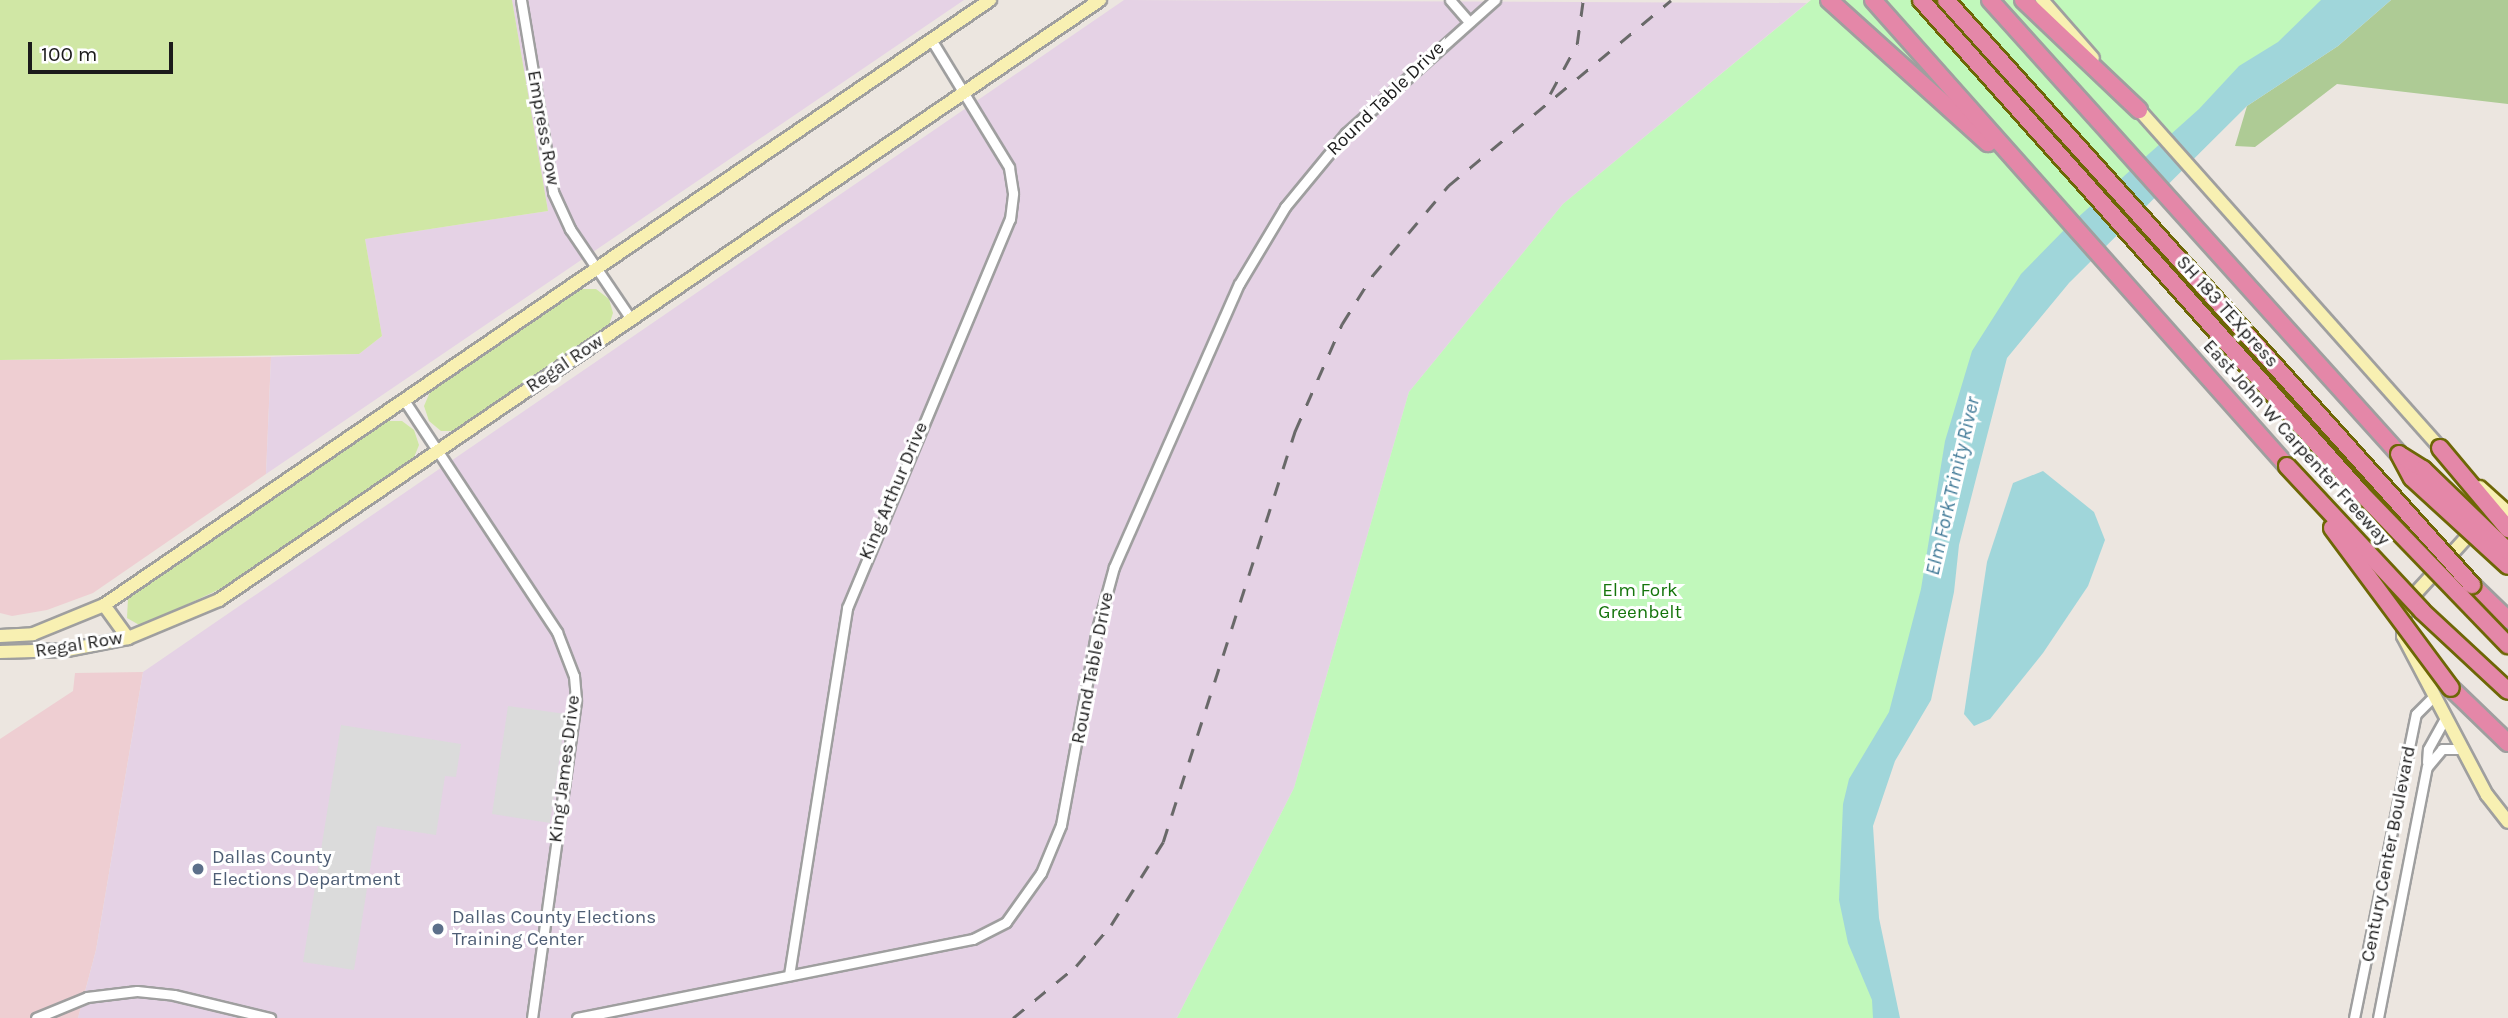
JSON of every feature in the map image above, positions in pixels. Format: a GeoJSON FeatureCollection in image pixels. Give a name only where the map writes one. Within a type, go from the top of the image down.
{"type":"FeatureCollection","features":[{"type":"Feature","properties":{"kind":"highway"},"geometry":{"type":"LineString","coordinates":[[1829,0],[2040,190]]}},
{"type":"Feature","properties":{"kind":"highway"},"geometry":{"type":"LineString","coordinates":[[1873,0],[2040,190]]}},
{"type":"Feature","properties":{"kind":"highway","name":"SH 183 TEXpress"},"geometry":{"type":"LineString","coordinates":[[1922,0],[2360,492],[2508,645]]}},
{"type":"Feature","properties":{"kind":"highway","name":"SH 183 TEXpress"},"geometry":{"type":"LineString","coordinates":[[1947,0],[2408,516],[2508,620]]}},
{"type":"Feature","properties":{"kind":"highway"},"geometry":{"type":"LineString","coordinates":[[1990,0],[2399,454],[2412,478],[2508,566]]}},
{"type":"Feature","properties":{"kind":"highway"},"geometry":{"type":"LineString","coordinates":[[2022,0],[2139,110]]}},
{"type":"Feature","properties":{"kind":"highway","name":"East John W Carpenter Freeway"},"geometry":{"type":"LineString","coordinates":[[2040,190],[2287,466],[2422,611],[2508,691]]}},
{"type":"Feature","properties":{"kind":"highway"},"geometry":{"type":"LineString","coordinates":[[2440,448],[2508,529]]}},
{"type":"Feature","properties":{"kind":"highway"},"geometry":{"type":"LineString","coordinates":[[2399,454],[2423,469],[2508,551]]}},
{"type":"Feature","properties":{"kind":"highway"},"geometry":{"type":"LineString","coordinates":[[2287,466],[2430,662],[2508,743]]}},
{"type":"Feature","properties":{"kind":"main road","name":"Regal Row"},"geometry":{"type":"LineString","coordinates":[[0,636],[33,634],[104,605],[990,0]]}},
{"type":"Feature","properties":{"kind":"main road","name":"Regal Row"},"geometry":{"type":"LineString","coordinates":[[0,653],[67,650],[128,638],[219,600],[1100,0]]}},
{"type":"Feature","properties":{"kind":"main road"},"geometry":{"type":"LineString","coordinates":[[2042,0],[2440,448],[2508,511],[2478,524],[2406,608],[2403,620],[2407,647],[2432,697],[2508,822]]}},
{"type":"Feature","properties":{"kind":"main road"},"geometry":{"type":"LineString","coordinates":[[104,605],[128,638]]}},
{"type":"Feature","properties":{"kind":"main road"},"geometry":{"type":"LineString","coordinates":[[0,630],[33,634]]}},
{"type":"Feature","properties":{"kind":"street","name":"Empress Row"},"geometry":{"type":"LineString","coordinates":[[522,0],[553,192],[570,229],[631,319]]}},
{"type":"Feature","properties":{"kind":"street"},"geometry":{"type":"LineString","coordinates":[[1450,0],[1469,22]]}},
{"type":"Feature","properties":{"kind":"street","name":"Round Table Drive"},"geometry":{"type":"LineString","coordinates":[[577,1018],[983,936],[1006,922],[1025,898],[1046,862],[1065,811],[1097,629],[1114,568],[1229,303],[1266,236],[1304,181],[1368,111],[1494,0]]}},
{"type":"Feature","properties":{"kind":"street","name":"King Arthur Drive"},"geometry":{"type":"LineString","coordinates":[[789,975],[847,608],[1010,219],[1010,170],[932,41]]}},
{"type":"Feature","properties":{"kind":"street","name":"King James Drive"},"geometry":{"type":"LineString","coordinates":[[404,400],[557,632],[574,677],[576,701],[532,1018]]}},
{"type":"Feature","properties":{"kind":"street","name":"Century Center Boulevard"},"geometry":{"type":"LineString","coordinates":[[2354,1018],[2416,714],[2432,697]]}},
{"type":"Feature","properties":{"kind":"street"},"geometry":{"type":"LineString","coordinates":[[2427,767],[2428,749],[2446,717]]}},
{"type":"Feature","properties":{"kind":"street","name":"Century Center Boulevard"},"geometry":{"type":"LineString","coordinates":[[2378,1018],[2427,767],[2442,749],[2463,749]]}},
{"type":"Feature","properties":{"kind":"street"},"geometry":{"type":"LineString","coordinates":[[36,1018],[88,997],[137,991],[174,995],[270,1018]]}},
{"type":"Feature","properties":{"kind":"shaded area"},"geometry":{"type":"Polygon","coordinates":[[[512,0],[964,0],[266,474],[271,357],[359,354],[382,336],[365,239],[548,211],[512,0]]]}},
{"type":"Feature","properties":{"kind":"shaded area"},"geometry":{"type":"Polygon","coordinates":[[[1124,0],[1807,3],[1563,204],[1409,392],[1294,788],[1177,1018],[78,1018],[96,950],[143,672],[1124,0]]]}},
{"type":"Feature","properties":{"kind":"shaded area"},"geometry":{"type":"Polygon","coordinates":[[[271,357],[266,474],[93,593],[47,610],[12,616],[0,613],[0,360],[271,357]]]}},
{"type":"Feature","properties":{"kind":"shaded area"},"geometry":{"type":"Polygon","coordinates":[[[143,672],[96,950],[78,1018],[0,1018],[0,739],[73,691],[75,673],[143,672]]]}},
{"type":"Feature","properties":{"kind":"shaded area"},"geometry":{"type":"Polygon","coordinates":[[[508,706],[566,714],[550,823],[492,814],[508,706]]]}},
{"type":"Feature","properties":{"kind":"shaded area"},"geometry":{"type":"Polygon","coordinates":[[[341,725],[461,744],[456,777],[445,776],[436,835],[377,826],[354,970],[303,962],[341,725]]]}},
{"type":"Feature","properties":{"kind":"green space"},"geometry":{"type":"Polygon","coordinates":[[[0,0],[512,0],[548,211],[365,239],[382,336],[359,354],[0,360],[0,0]]]}},
{"type":"Feature","properties":{"kind":"green space","name":"Elm Fork Greenbelt"},"geometry":{"type":"Polygon","coordinates":[[[1811,0],[2333,0],[2184,136],[1971,393],[1906,692],[1860,794],[1880,1018],[1177,1018],[1294,788],[1409,392],[1563,204],[1811,0]]]}},
{"type":"Feature","properties":{"kind":"green space"},"geometry":{"type":"Polygon","coordinates":[[[2391,0],[2508,0],[2508,104],[2337,84],[2255,147],[2235,146],[2247,106],[2338,46],[2391,0]]]}},
{"type":"Feature","properties":{"kind":"green space"},"geometry":{"type":"Polygon","coordinates":[[[581,289],[596,289],[609,299],[613,313],[608,328],[457,431],[441,431],[429,421],[424,406],[430,392],[581,289]]]}},
{"type":"Feature","properties":{"kind":"green space"},"geometry":{"type":"Polygon","coordinates":[[[386,421],[402,421],[414,430],[419,445],[413,460],[235,582],[141,626],[127,618],[128,598],[386,421]]]}},
{"type":"Feature","properties":{"kind":"water","name":"Elm Fork Trinity River"},"geometry":{"type":"Polygon","coordinates":[[[2321,0],[2391,0],[2338,46],[2247,106],[2069,283],[2007,358],[1959,545],[1954,592],[1931,700],[1895,761],[1873,826],[1879,918],[1900,1018],[1873,1018],[1872,1000],[1848,943],[1839,900],[1843,804],[1849,779],[1889,712],[1921,589],[1945,441],[1972,351],[2021,274],[2066,228],[2199,109],[2239,66],[2278,42],[2321,0]]]}},
{"type":"Feature","properties":{"kind":"water"},"geometry":{"type":"Polygon","coordinates":[[[2043,471],[2094,512],[2105,540],[2088,586],[2043,653],[1990,719],[1974,726],[1964,714],[1987,562],[2013,483],[2043,471]]]}},
{"type":"Feature","properties":{"kind":"railway"},"geometry":{"type":"LineString","coordinates":[[1550,94],[1577,44],[1583,0]]}},
{"type":"Feature","properties":{"kind":"railway"},"geometry":{"type":"LineString","coordinates":[[1013,1018],[1076,966],[1111,925],[1163,842],[1295,431],[1342,324],[1372,276],[1448,186],[1671,0]]}},
{"type":"Feature","properties":{"kind":"place","name":"Dallas County Elections Department"},"geometry":{"type":"Point","coordinates":[198,869]}},
{"type":"Feature","properties":{"kind":"place","name":"Dallas County Elections Training Center"},"geometry":{"type":"Point","coordinates":[438,929]}}]}
